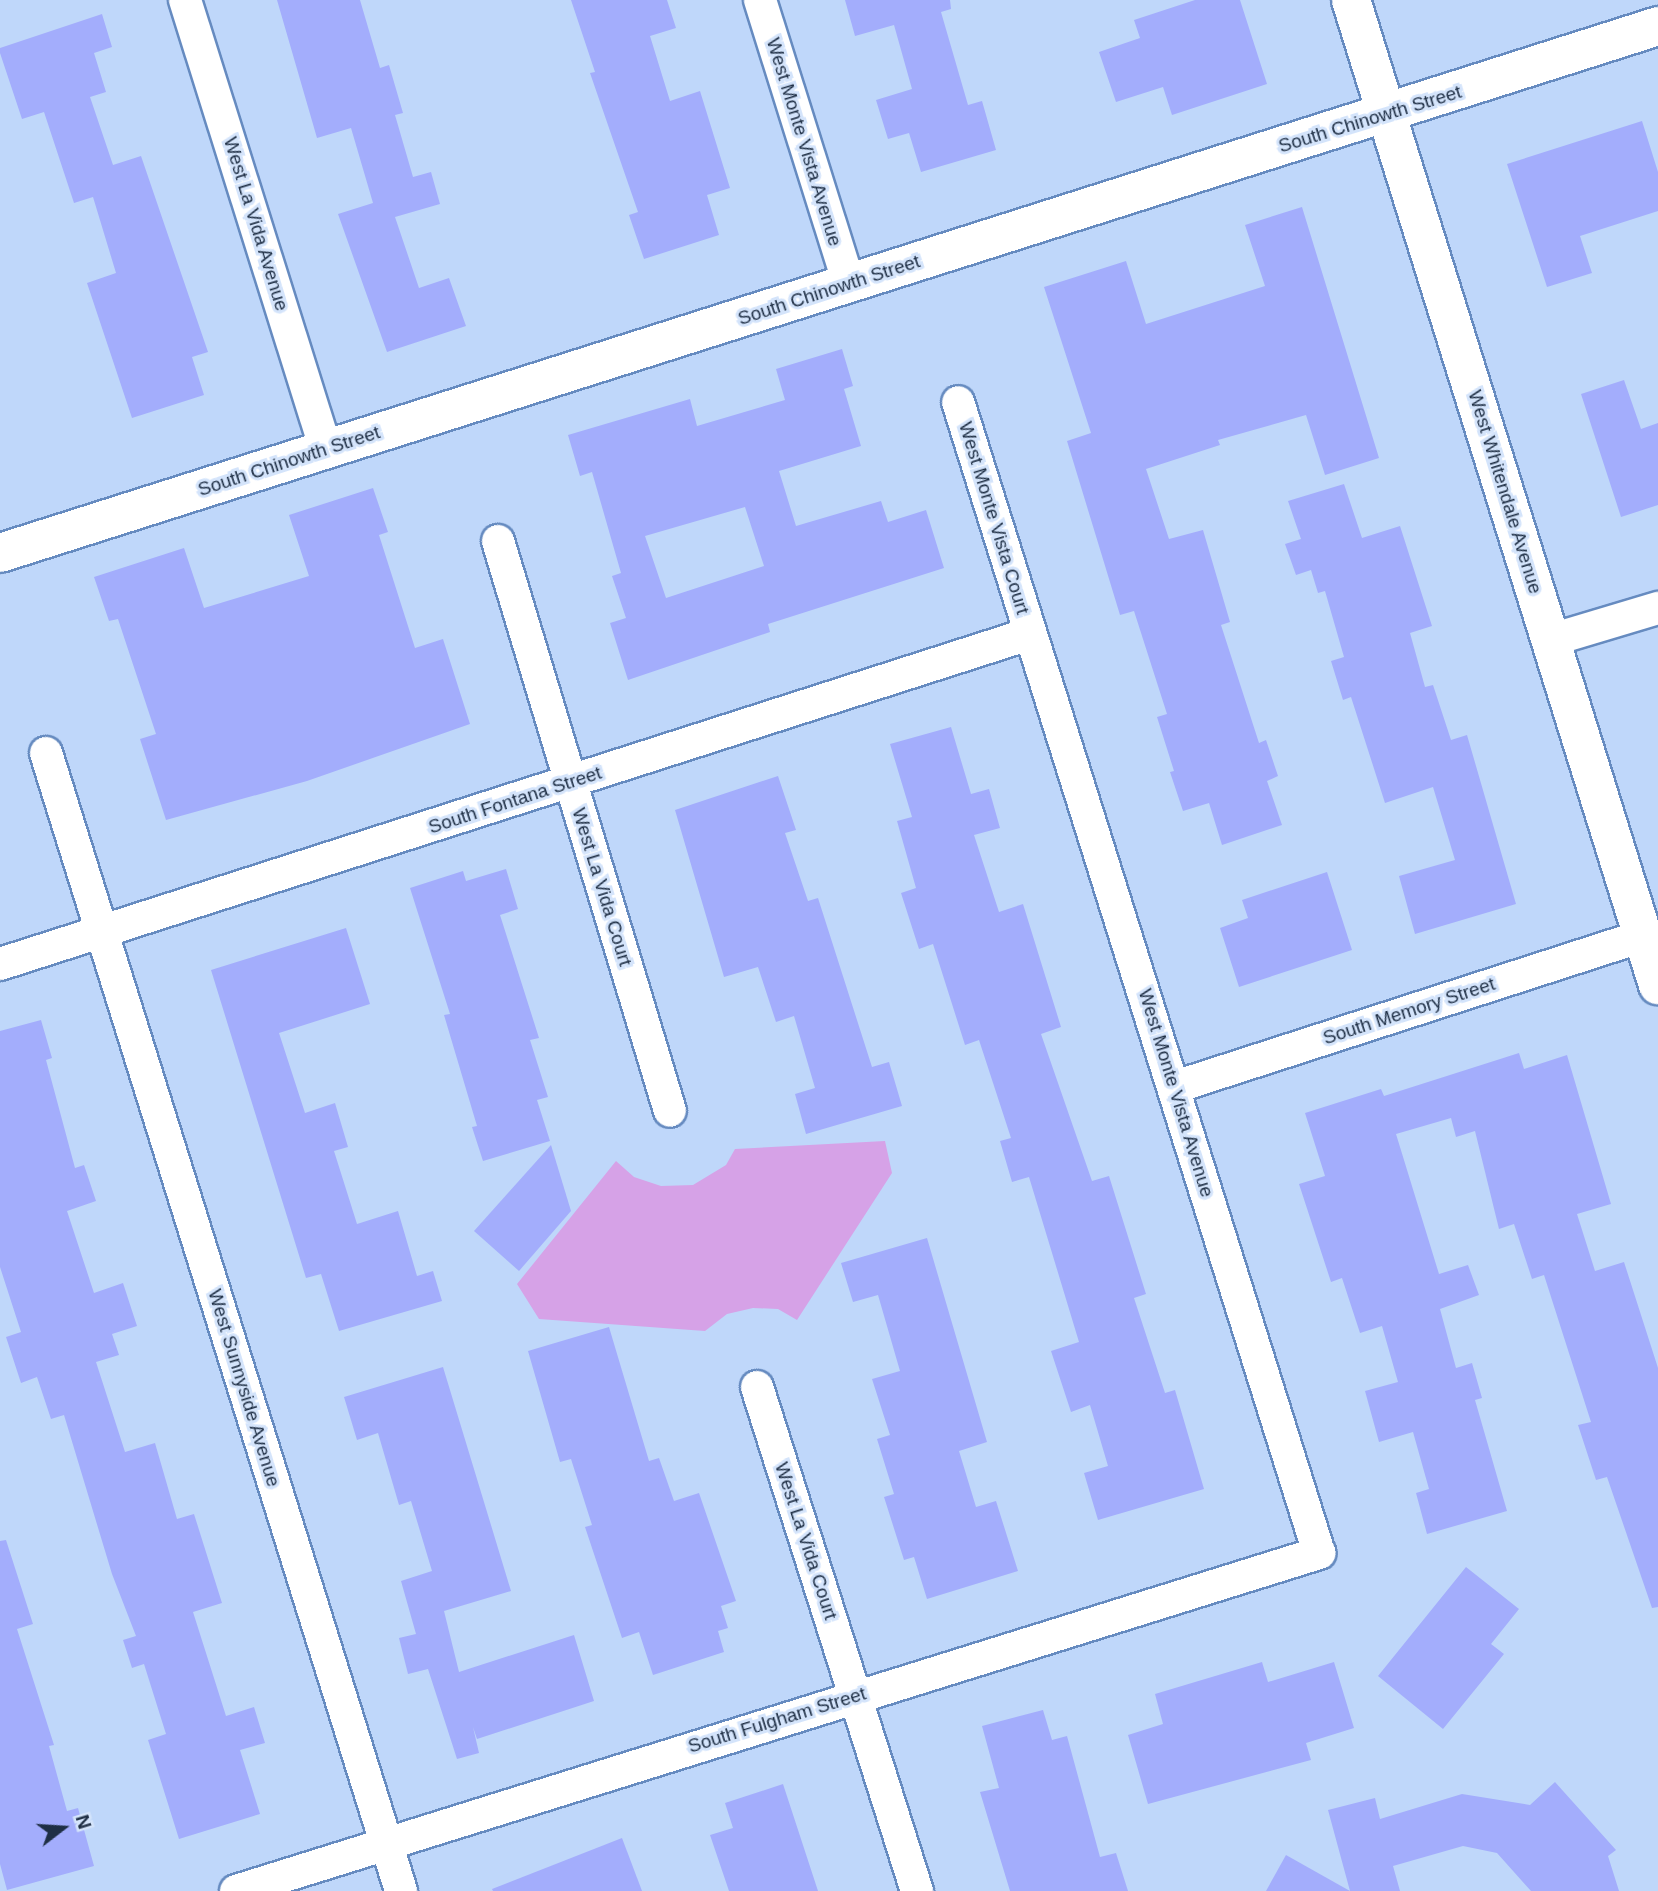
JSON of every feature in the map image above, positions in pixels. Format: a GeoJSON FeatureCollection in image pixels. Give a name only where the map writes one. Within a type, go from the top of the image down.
{"type":"FeatureCollection","features":[{"type":"Feature","properties":{"kind":"street","name":"West La Vida Avenue"},"geometry":{"type":"LineString","coordinates":[[185,0],[326,449]]}},
{"type":"Feature","properties":{"kind":"street","name":"West Monte Vista Avenue"},"geometry":{"type":"LineString","coordinates":[[760,0],[849,285]]}},
{"type":"Feature","properties":{"kind":"street","name":"West Whitendale Avenue"},"geometry":{"type":"LineString","coordinates":[[1351,0],[1658,985]]}},
{"type":"Feature","properties":{"kind":"street","name":"South Chinowth Street"},"geometry":{"type":"LineString","coordinates":[[0,552],[849,285],[1658,26]]}},
{"type":"Feature","properties":{"kind":"street","name":"West Monte Vista Court"},"geometry":{"type":"LineString","coordinates":[[958,402],[1029,634]]}},
{"type":"Feature","properties":{"kind":"street","name":"West La Vida Court"},"geometry":{"type":"LineString","coordinates":[[498,541],[670,1111]]}},
{"type":"Feature","properties":{"kind":"street"},"geometry":{"type":"LineString","coordinates":[[1551,640],[1658,608]]}},
{"type":"Feature","properties":{"kind":"street","name":"West Monte Vista Avenue"},"geometry":{"type":"LineString","coordinates":[[1029,634],[1175,1087],[1319,1553]]}},
{"type":"Feature","properties":{"kind":"street","name":"South Fontana Street"},"geometry":{"type":"LineString","coordinates":[[0,964],[1029,634]]}},
{"type":"Feature","properties":{"kind":"street","name":"West Sunnyside Avenue"},"geometry":{"type":"LineString","coordinates":[[46,753],[401,1891]]}},
{"type":"Feature","properties":{"kind":"street","name":"South Memory Street"},"geometry":{"type":"LineString","coordinates":[[1175,1087],[1643,936]]}},
{"type":"Feature","properties":{"kind":"street","name":"West La Vida Court"},"geometry":{"type":"LineString","coordinates":[[757,1387],[855,1695]]}},
{"type":"Feature","properties":{"kind":"street","name":"South Fulgham Street"},"geometry":{"type":"LineString","coordinates":[[236,1891],[855,1695],[1319,1553]]}},
{"type":"Feature","properties":{"kind":"street"},"geometry":{"type":"LineString","coordinates":[[855,1695],[917,1891]]}},
{"type":"Feature","properties":{"kind":"shaded area"},"geometry":{"type":"Polygon","coordinates":[[[885,1141],[892,1173],[797,1320],[778,1309],[753,1308],[727,1314],[705,1331],[539,1319],[517,1284],[616,1161],[634,1177],[661,1186],[693,1185],[726,1165],[735,1149],[885,1141]]]}},
{"type":"Feature","properties":{"kind":"building"},"geometry":{"type":"Polygon","coordinates":[[[277,0],[360,0],[380,68],[389,65],[403,113],[395,115],[413,177],[431,172],[440,204],[395,217],[419,288],[449,278],[466,326],[387,352],[338,214],[373,203],[351,128],[317,138],[277,0]]]}},
{"type":"Feature","properties":{"kind":"building"},"geometry":{"type":"Polygon","coordinates":[[[571,0],[667,0],[676,28],[650,36],[670,101],[700,91],[730,188],[707,195],[719,235],[644,259],[629,215],[638,212],[590,73],[595,72],[571,0]]]}},
{"type":"Feature","properties":{"kind":"building"},"geometry":{"type":"Polygon","coordinates":[[[845,0],[950,0],[951,9],[941,12],[968,105],[982,101],[996,150],[921,172],[909,133],[888,139],[876,100],[912,89],[894,25],[855,36],[845,0]]]}},
{"type":"Feature","properties":{"kind":"building"},"geometry":{"type":"Polygon","coordinates":[[[1195,0],[1240,0],[1267,84],[1172,115],[1163,87],[1116,102],[1099,52],[1140,38],[1134,20],[1195,0]]]}},
{"type":"Feature","properties":{"kind":"building"},"geometry":{"type":"Polygon","coordinates":[[[102,14],[112,47],[94,53],[106,92],[90,97],[113,165],[141,156],[208,352],[192,357],[204,395],[132,418],[87,283],[116,273],[93,197],[74,203],[44,112],[22,119],[0,53],[0,48],[102,14]]]}},
{"type":"Feature","properties":{"kind":"building"},"geometry":{"type":"Polygon","coordinates":[[[1642,121],[1658,172],[1658,211],[1580,236],[1592,273],[1547,287],[1507,164],[1642,121]]]}},
{"type":"Feature","properties":{"kind":"building"},"geometry":{"type":"Polygon","coordinates":[[[1302,207],[1379,458],[1325,475],[1306,415],[1218,440],[1220,445],[1146,469],[1169,539],[1203,530],[1230,622],[1221,625],[1259,743],[1266,740],[1278,776],[1267,781],[1282,825],[1222,845],[1209,803],[1183,811],[1170,772],[1174,771],[1157,717],[1167,714],[1134,611],[1120,615],[1067,441],[1091,433],[1044,287],[1126,261],[1146,324],[1265,286],[1245,225],[1302,207]]]}},
{"type":"Feature","properties":{"kind":"building"},"geometry":{"type":"Polygon","coordinates":[[[842,349],[853,386],[844,389],[861,446],[779,471],[796,526],[881,501],[888,522],[926,510],[944,568],[768,624],[770,632],[628,680],[610,623],[626,618],[612,576],[621,573],[592,472],[580,476],[568,435],[690,399],[697,426],[785,400],[776,369],[842,349]],[[745,507],[645,536],[666,598],[764,566],[745,507]]]}},
{"type":"Feature","properties":{"kind":"building"},"geometry":{"type":"Polygon","coordinates":[[[1624,380],[1641,429],[1658,423],[1658,505],[1621,517],[1581,394],[1624,380]]]}},
{"type":"Feature","properties":{"kind":"building"},"geometry":{"type":"Polygon","coordinates":[[[1344,484],[1362,538],[1400,526],[1432,626],[1410,633],[1425,687],[1433,685],[1451,740],[1467,735],[1516,904],[1415,934],[1399,876],[1455,860],[1433,787],[1385,803],[1351,697],[1343,700],[1331,661],[1344,657],[1325,591],[1318,593],[1311,570],[1296,575],[1285,544],[1301,539],[1288,501],[1344,484]]]}},
{"type":"Feature","properties":{"kind":"building"},"geometry":{"type":"Polygon","coordinates":[[[373,488],[388,532],[379,535],[415,648],[443,639],[470,724],[307,781],[166,820],[140,739],[156,734],[118,619],[109,621],[94,577],[184,548],[204,608],[309,576],[289,515],[373,488]]]}},
{"type":"Feature","properties":{"kind":"building"},"geometry":{"type":"Polygon","coordinates":[[[951,727],[971,794],[989,789],[1000,828],[974,835],[999,912],[1023,904],[1061,1027],[1041,1034],[1092,1181],[1109,1176],[1146,1294],[1134,1298],[1165,1393],[1175,1390],[1204,1489],[1098,1520],[1084,1473],[1108,1466],[1090,1405],[1071,1412],[1051,1351],[1079,1342],[1029,1177],[1012,1182],[1000,1141],[1011,1138],[979,1040],[965,1045],[933,944],[919,949],[901,893],[916,888],[897,821],[912,817],[890,744],[951,727]]]}},
{"type":"Feature","properties":{"kind":"building"},"geometry":{"type":"Polygon","coordinates":[[[778,776],[796,830],[785,833],[808,901],[818,898],[872,1067],[889,1062],[902,1106],[806,1134],[795,1094],[815,1088],[794,1016],[776,1022],[758,967],[724,977],[675,810],[778,776]]]}},
{"type":"Feature","properties":{"kind":"building"},"geometry":{"type":"Polygon","coordinates":[[[506,869],[518,909],[500,915],[539,1038],[530,1040],[548,1097],[537,1100],[550,1141],[483,1161],[472,1127],[477,1126],[444,1015],[450,1014],[410,888],[463,871],[466,881],[506,869]]]}},
{"type":"Feature","properties":{"kind":"building"},"geometry":{"type":"Polygon","coordinates":[[[1327,872],[1352,950],[1239,987],[1220,928],[1248,918],[1242,900],[1327,872]]]}},
{"type":"Feature","properties":{"kind":"building"},"geometry":{"type":"Polygon","coordinates":[[[346,928],[370,1004],[279,1033],[305,1113],[335,1103],[348,1147],[334,1151],[357,1224],[398,1211],[417,1276],[433,1271],[442,1301],[339,1331],[321,1274],[306,1278],[211,970],[346,928]]]}},
{"type":"Feature","properties":{"kind":"building"},"geometry":{"type":"Polygon","coordinates":[[[41,1020],[52,1058],[46,1060],[75,1168],[84,1165],[96,1201],[67,1211],[94,1293],[123,1283],[137,1326],[112,1334],[119,1355],[96,1362],[125,1452],[155,1443],[177,1519],[194,1514],[222,1603],[193,1612],[226,1716],[254,1707],[265,1743],[240,1750],[260,1814],[179,1839],[148,1740],[166,1734],[144,1664],[132,1668],[123,1640],[136,1636],[112,1574],[64,1415],[51,1419],[37,1377],[21,1383],[6,1337],[21,1332],[0,1267],[0,1031],[41,1020]]]}},
{"type":"Feature","properties":{"kind":"building"},"geometry":{"type":"Polygon","coordinates":[[[1519,1053],[1524,1069],[1567,1055],[1611,1204],[1577,1214],[1595,1271],[1624,1262],[1658,1368],[1658,1607],[1652,1608],[1607,1477],[1596,1480],[1578,1425],[1591,1422],[1544,1275],[1532,1279],[1514,1224],[1499,1229],[1475,1131],[1456,1137],[1451,1118],[1396,1134],[1439,1274],[1468,1265],[1479,1295],[1440,1309],[1456,1368],[1472,1363],[1482,1398],[1475,1400],[1507,1511],[1427,1534],[1416,1493],[1429,1489],[1413,1432],[1379,1442],[1365,1391],[1398,1382],[1382,1326],[1360,1333],[1342,1278],[1331,1282],[1299,1184],[1325,1176],[1305,1113],[1381,1089],[1384,1096],[1519,1053]]]}},
{"type":"Feature","properties":{"kind":"building"},"geometry":{"type":"Polygon","coordinates":[[[551,1145],[571,1211],[519,1271],[474,1231],[551,1145]]]}},
{"type":"Feature","properties":{"kind":"building"},"geometry":{"type":"Polygon","coordinates":[[[927,1238],[987,1442],[959,1451],[976,1507],[996,1501],[1018,1571],[927,1599],[914,1557],[904,1560],[884,1497],[894,1494],[877,1439],[890,1435],[872,1379],[900,1371],[878,1295],[853,1302],[841,1263],[927,1238]]]}},
{"type":"Feature","properties":{"kind":"building"},"geometry":{"type":"Polygon","coordinates":[[[609,1327],[649,1461],[659,1458],[674,1501],[699,1493],[736,1601],[721,1606],[728,1628],[718,1631],[724,1652],[653,1675],[639,1632],[622,1638],[585,1527],[592,1525],[571,1459],[560,1462],[528,1351],[609,1327]]]}},
{"type":"Feature","properties":{"kind":"building"},"geometry":{"type":"Polygon","coordinates":[[[443,1367],[511,1591],[444,1611],[459,1672],[574,1635],[594,1701],[477,1739],[473,1727],[479,1753],[457,1759],[428,1669],[408,1674],[399,1638],[416,1634],[401,1581],[432,1571],[411,1501],[399,1505],[378,1433],[357,1440],[344,1397],[443,1367]]]}},
{"type":"Feature","properties":{"kind":"building"},"geometry":{"type":"Polygon","coordinates":[[[6,1540],[33,1624],[17,1629],[54,1745],[49,1746],[67,1811],[78,1808],[94,1866],[7,1890],[0,1864],[0,1541],[6,1540]]]}},
{"type":"Feature","properties":{"kind":"building"},"geometry":{"type":"Polygon","coordinates":[[[1466,1567],[1519,1609],[1491,1644],[1504,1654],[1443,1729],[1378,1676],[1466,1567]]]}},
{"type":"Feature","properties":{"kind":"building"},"geometry":{"type":"Polygon","coordinates":[[[1262,1662],[1268,1682],[1334,1662],[1354,1728],[1306,1743],[1311,1760],[1148,1804],[1128,1735],[1163,1724],[1155,1694],[1262,1662]]]}},
{"type":"Feature","properties":{"kind":"building"},"geometry":{"type":"Polygon","coordinates":[[[1043,1710],[1052,1740],[1067,1736],[1100,1857],[1116,1853],[1128,1891],[1010,1891],[980,1792],[999,1788],[982,1726],[1043,1710]]]}},
{"type":"Feature","properties":{"kind":"building"},"geometry":{"type":"Polygon","coordinates":[[[1555,1782],[1616,1850],[1608,1856],[1619,1891],[1531,1891],[1497,1853],[1463,1846],[1393,1866],[1400,1891],[1350,1891],[1328,1810],[1375,1798],[1380,1819],[1462,1794],[1530,1805],[1555,1782]]]}},
{"type":"Feature","properties":{"kind":"building"},"geometry":{"type":"Polygon","coordinates":[[[783,1784],[818,1891],[729,1891],[710,1835],[733,1828],[725,1803],[783,1784]]]}},
{"type":"Feature","properties":{"kind":"building"},"geometry":{"type":"Polygon","coordinates":[[[622,1838],[642,1891],[492,1889],[622,1838]]]}},
{"type":"Feature","properties":{"kind":"building"},"geometry":{"type":"Polygon","coordinates":[[[1286,1855],[1350,1891],[1266,1891],[1286,1855]]]}}]}
